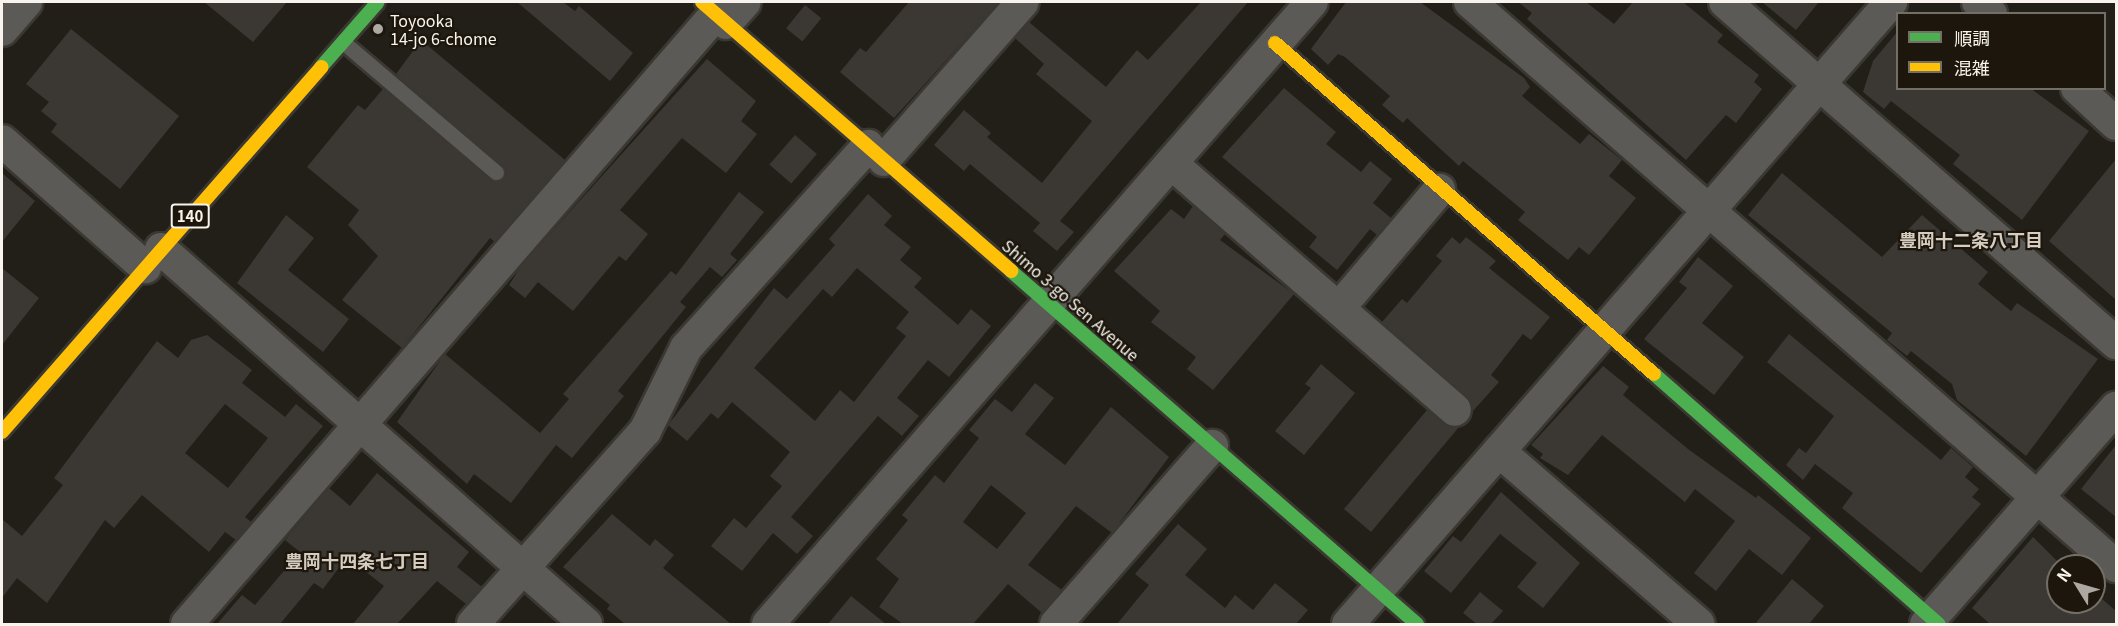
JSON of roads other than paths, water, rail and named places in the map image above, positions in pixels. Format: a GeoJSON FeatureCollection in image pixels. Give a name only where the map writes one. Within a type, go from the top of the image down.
{"type":"FeatureCollection","features":[{"type":"Feature","properties":{"kind":"street"},"geometry":{"type":"LineString","coordinates":[[2,30],[26,2]]}},
{"type":"Feature","properties":{"kind":"street","name":"140"},"geometry":{"type":"LineString","coordinates":[[2,432],[378,2]]}},
{"type":"Feature","properties":{"kind":"street"},"geometry":{"type":"LineString","coordinates":[[473,624],[645,432],[686,348],[1023,2]]}},
{"type":"Feature","properties":{"kind":"street"},"geometry":{"type":"LineString","coordinates":[[768,624],[1312,2]]}},
{"type":"Feature","properties":{"kind":"street"},"geometry":{"type":"LineString","coordinates":[[1470,2],[2116,566]]}},
{"type":"Feature","properties":{"kind":"street"},"geometry":{"type":"LineString","coordinates":[[1725,2],[2116,343]]}},
{"type":"Feature","properties":{"kind":"street"},"geometry":{"type":"LineString","coordinates":[[1348,624],[1602,330],[1891,2]]}},
{"type":"Feature","properties":{"kind":"street"},"geometry":{"type":"LineString","coordinates":[[187,624],[722,10]]}},
{"type":"Feature","properties":{"kind":"street","name":"Shimo 3-go Sen Avenue"},"geometry":{"type":"LineString","coordinates":[[722,10],[876,153],[1417,624]]}},
{"type":"Feature","properties":{"kind":"street"},"geometry":{"type":"LineString","coordinates":[[1275,43],[1439,190],[1602,330],[1932,622],[2116,408]]}},
{"type":"Feature","properties":{"kind":"street"},"geometry":{"type":"LineString","coordinates":[[2079,90],[2116,124]]}},
{"type":"Feature","properties":{"kind":"street"},"geometry":{"type":"LineString","coordinates":[[2,141],[153,258],[360,428],[586,624]]}},
{"type":"Feature","properties":{"kind":"street"},"geometry":{"type":"LineString","coordinates":[[1171,163],[1455,410]]}},
{"type":"Feature","properties":{"kind":"street"},"geometry":{"type":"LineString","coordinates":[[1339,308],[1439,190]]}},
{"type":"Feature","properties":{"kind":"street"},"geometry":{"type":"LineString","coordinates":[[1056,624],[1212,446]]}},
{"type":"Feature","properties":{"kind":"street"},"geometry":{"type":"LineString","coordinates":[[1499,451],[1699,624]]}},
{"type":"Feature","properties":{"kind":"lane"},"geometry":{"type":"LineString","coordinates":[[343,42],[496,172]]}},
{"type":"Feature","properties":{"kind":"place","name":"Toyooka 14-jo 6-chome"},"geometry":{"type":"Point","coordinates":[378,29]}},
{"type":"Feature","properties":{"kind":"district","name":"豊岡十二条八丁目"},"geometry":{"type":"Point","coordinates":[1971,239]}},
{"type":"Feature","properties":{"kind":"district","name":"豊岡十四条七丁目"},"geometry":{"type":"Point","coordinates":[357,560]}}]}
